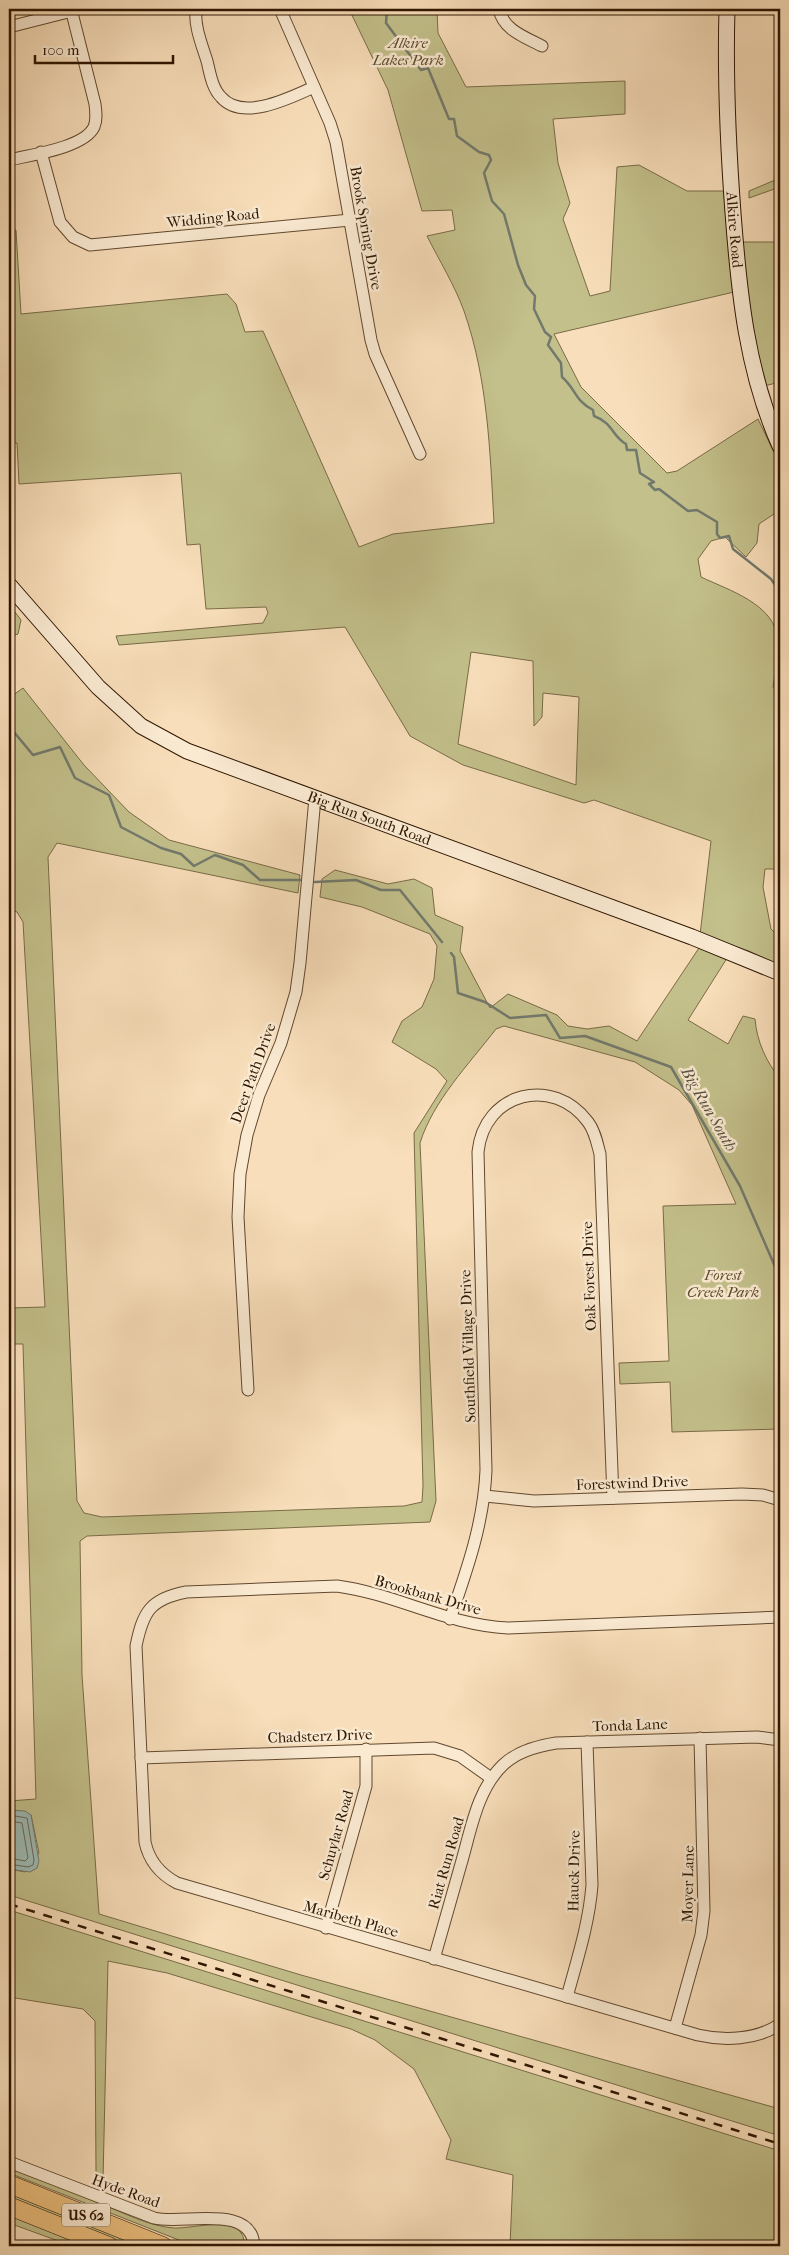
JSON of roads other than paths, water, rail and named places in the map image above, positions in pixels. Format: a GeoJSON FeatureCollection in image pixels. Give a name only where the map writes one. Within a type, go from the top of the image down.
{"type":"FeatureCollection","features":[{"type":"Feature","properties":{"kind":"main road","name":"US 62"},"geometry":{"type":"LineString","coordinates":[[9,2184],[162,2246]]}},
{"type":"Feature","properties":{"kind":"main road","name":"US 62"},"geometry":{"type":"LineString","coordinates":[[9,2206],[109,2246]]}},
{"type":"Feature","properties":{"kind":"street"},"geometry":{"type":"LineString","coordinates":[[196,9],[196,23],[214,85],[221,98],[233,106],[247,108],[265,105],[284,100],[314,87]]}},
{"type":"Feature","properties":{"kind":"street","name":"Brook Spring Drive"},"geometry":{"type":"LineString","coordinates":[[280,9],[330,123],[336,142],[375,354],[420,454]]}},
{"type":"Feature","properties":{"kind":"street"},"geometry":{"type":"LineString","coordinates":[[499,9],[503,21],[510,28],[542,46]]}},
{"type":"Feature","properties":{"kind":"street","name":"Alkire Road"},"geometry":{"type":"LineString","coordinates":[[727,9],[727,120],[737,268],[746,331],[755,372],[780,446]]}},
{"type":"Feature","properties":{"kind":"street"},"geometry":{"type":"LineString","coordinates":[[9,27],[72,10],[96,104],[93,128],[84,138],[73,144],[9,160]]}},
{"type":"Feature","properties":{"kind":"street","name":"Widding Road"},"geometry":{"type":"LineString","coordinates":[[41,152],[60,222],[73,237],[90,244],[350,220]]}},
{"type":"Feature","properties":{"kind":"street","name":"Big Run South Road"},"geometry":{"type":"LineString","coordinates":[[9,585],[98,686],[141,726],[187,751],[692,937],[780,973]]}},
{"type":"Feature","properties":{"kind":"street","name":"Deer Path Drive"},"geometry":{"type":"LineString","coordinates":[[248,1390],[238,1217],[240,1174],[247,1135],[259,1096],[282,1043],[296,992],[315,798]]}},
{"type":"Feature","properties":{"kind":"street","name":"Southfield Village Drive"},"geometry":{"type":"LineString","coordinates":[[450,1619],[475,1544],[485,1496],[479,1137],[489,1118],[504,1104],[530,1096]]}},
{"type":"Feature","properties":{"kind":"street","name":"Oak Forest Drive"},"geometry":{"type":"LineString","coordinates":[[530,1096],[555,1098],[575,1108],[589,1122],[600,1154],[613,1498]]}},
{"type":"Feature","properties":{"kind":"street","name":"Forestwind Drive"},"geometry":{"type":"LineString","coordinates":[[485,1496],[534,1501],[742,1494],[763,1495],[780,1500]]}},
{"type":"Feature","properties":{"kind":"street","name":"Brookbank Drive"},"geometry":{"type":"LineString","coordinates":[[140,1622],[150,1608],[158,1602],[166,1597],[186,1592],[337,1586],[354,1588],[450,1619],[484,1627],[508,1628],[780,1617]]}},
{"type":"Feature","properties":{"kind":"street","name":"Maribeth Place"},"geometry":{"type":"LineString","coordinates":[[140,1622],[136,1646],[146,1847],[153,1862],[167,1878],[177,1883],[326,1928],[712,2038],[728,2039],[760,2034],[780,2024]]}},
{"type":"Feature","properties":{"kind":"street","name":"Tonda Lane"},"geometry":{"type":"LineString","coordinates":[[491,1778],[504,1763],[529,1750],[556,1743],[757,1737],[780,1740]]}},
{"type":"Feature","properties":{"kind":"street","name":"Moyer Lane"},"geometry":{"type":"LineString","coordinates":[[675,2028],[701,1935],[704,1911],[700,1738]]}},
{"type":"Feature","properties":{"kind":"street","name":"Hauck Drive"},"geometry":{"type":"LineString","coordinates":[[567,1997],[587,1928],[592,1885],[587,1742]]}},
{"type":"Feature","properties":{"kind":"street","name":"Chadsterz Drive"},"geometry":{"type":"LineString","coordinates":[[141,1758],[434,1748],[460,1756],[491,1778]]}},
{"type":"Feature","properties":{"kind":"street","name":"Schuylar Road"},"geometry":{"type":"LineString","coordinates":[[326,1928],[366,1786],[366,1749]]}},
{"type":"Feature","properties":{"kind":"street","name":"Riat Run Road"},"geometry":{"type":"LineString","coordinates":[[434,1959],[478,1804],[491,1778]]}},
{"type":"Feature","properties":{"kind":"street","name":"Hyde Road"},"geometry":{"type":"LineString","coordinates":[[9,2162],[154,2218],[172,2221],[224,2219],[237,2221],[251,2233],[254,2246]]}},
{"type":"Feature","properties":{"kind":"water"},"geometry":{"type":"Polygon","coordinates":[[[9,1810],[25,1811],[31,1815],[39,1861],[37,1868],[30,1872],[9,1869],[9,1810]]]}},
{"type":"Feature","properties":{"kind":"waterway"},"geometry":{"type":"LineString","coordinates":[[387,9],[386,23],[421,70],[428,68],[449,119],[454,119],[457,136],[479,152],[489,155],[491,160],[484,173],[492,201],[504,214],[518,265],[526,285],[535,296],[534,309],[545,332],[551,337],[548,345],[561,363],[562,377],[579,399],[593,410],[594,416],[605,422],[621,441],[626,444],[627,450],[636,450],[640,473],[654,482],[649,484],[655,490],[659,489],[688,511],[697,510],[717,522],[717,534],[720,538],[729,536],[733,549],[771,579],[780,592]]}},
{"type":"Feature","properties":{"kind":"waterway","name":"Big Run South"},"geometry":{"type":"LineString","coordinates":[[9,726],[33,755],[60,747],[75,778],[109,795],[121,827],[161,848],[181,854],[194,866],[215,855],[243,865],[260,880],[300,880]]}},
{"type":"Feature","properties":{"kind":"waterway","name":"Big Run South"},"geometry":{"type":"LineString","coordinates":[[315,882],[356,880],[381,890],[400,890],[442,942]]}},
{"type":"Feature","properties":{"kind":"waterway","name":"Big Run South"},"geometry":{"type":"LineString","coordinates":[[451,953],[454,957],[458,993],[485,1002],[510,1018],[546,1015],[560,1038],[585,1036],[671,1067],[740,1186],[780,1278]]}},
{"type":"Feature","properties":{"kind":"railway"},"geometry":{"type":"LineString","coordinates":[[9,1904],[780,2144]]}},
{"type":"Feature","properties":{"kind":"park label","name":"Alkire Lakes Park"},"geometry":{"type":"Point","coordinates":[408,52]}},
{"type":"Feature","properties":{"kind":"park label","name":"Forest Creek Park"},"geometry":{"type":"Point","coordinates":[723,1284]}}]}
